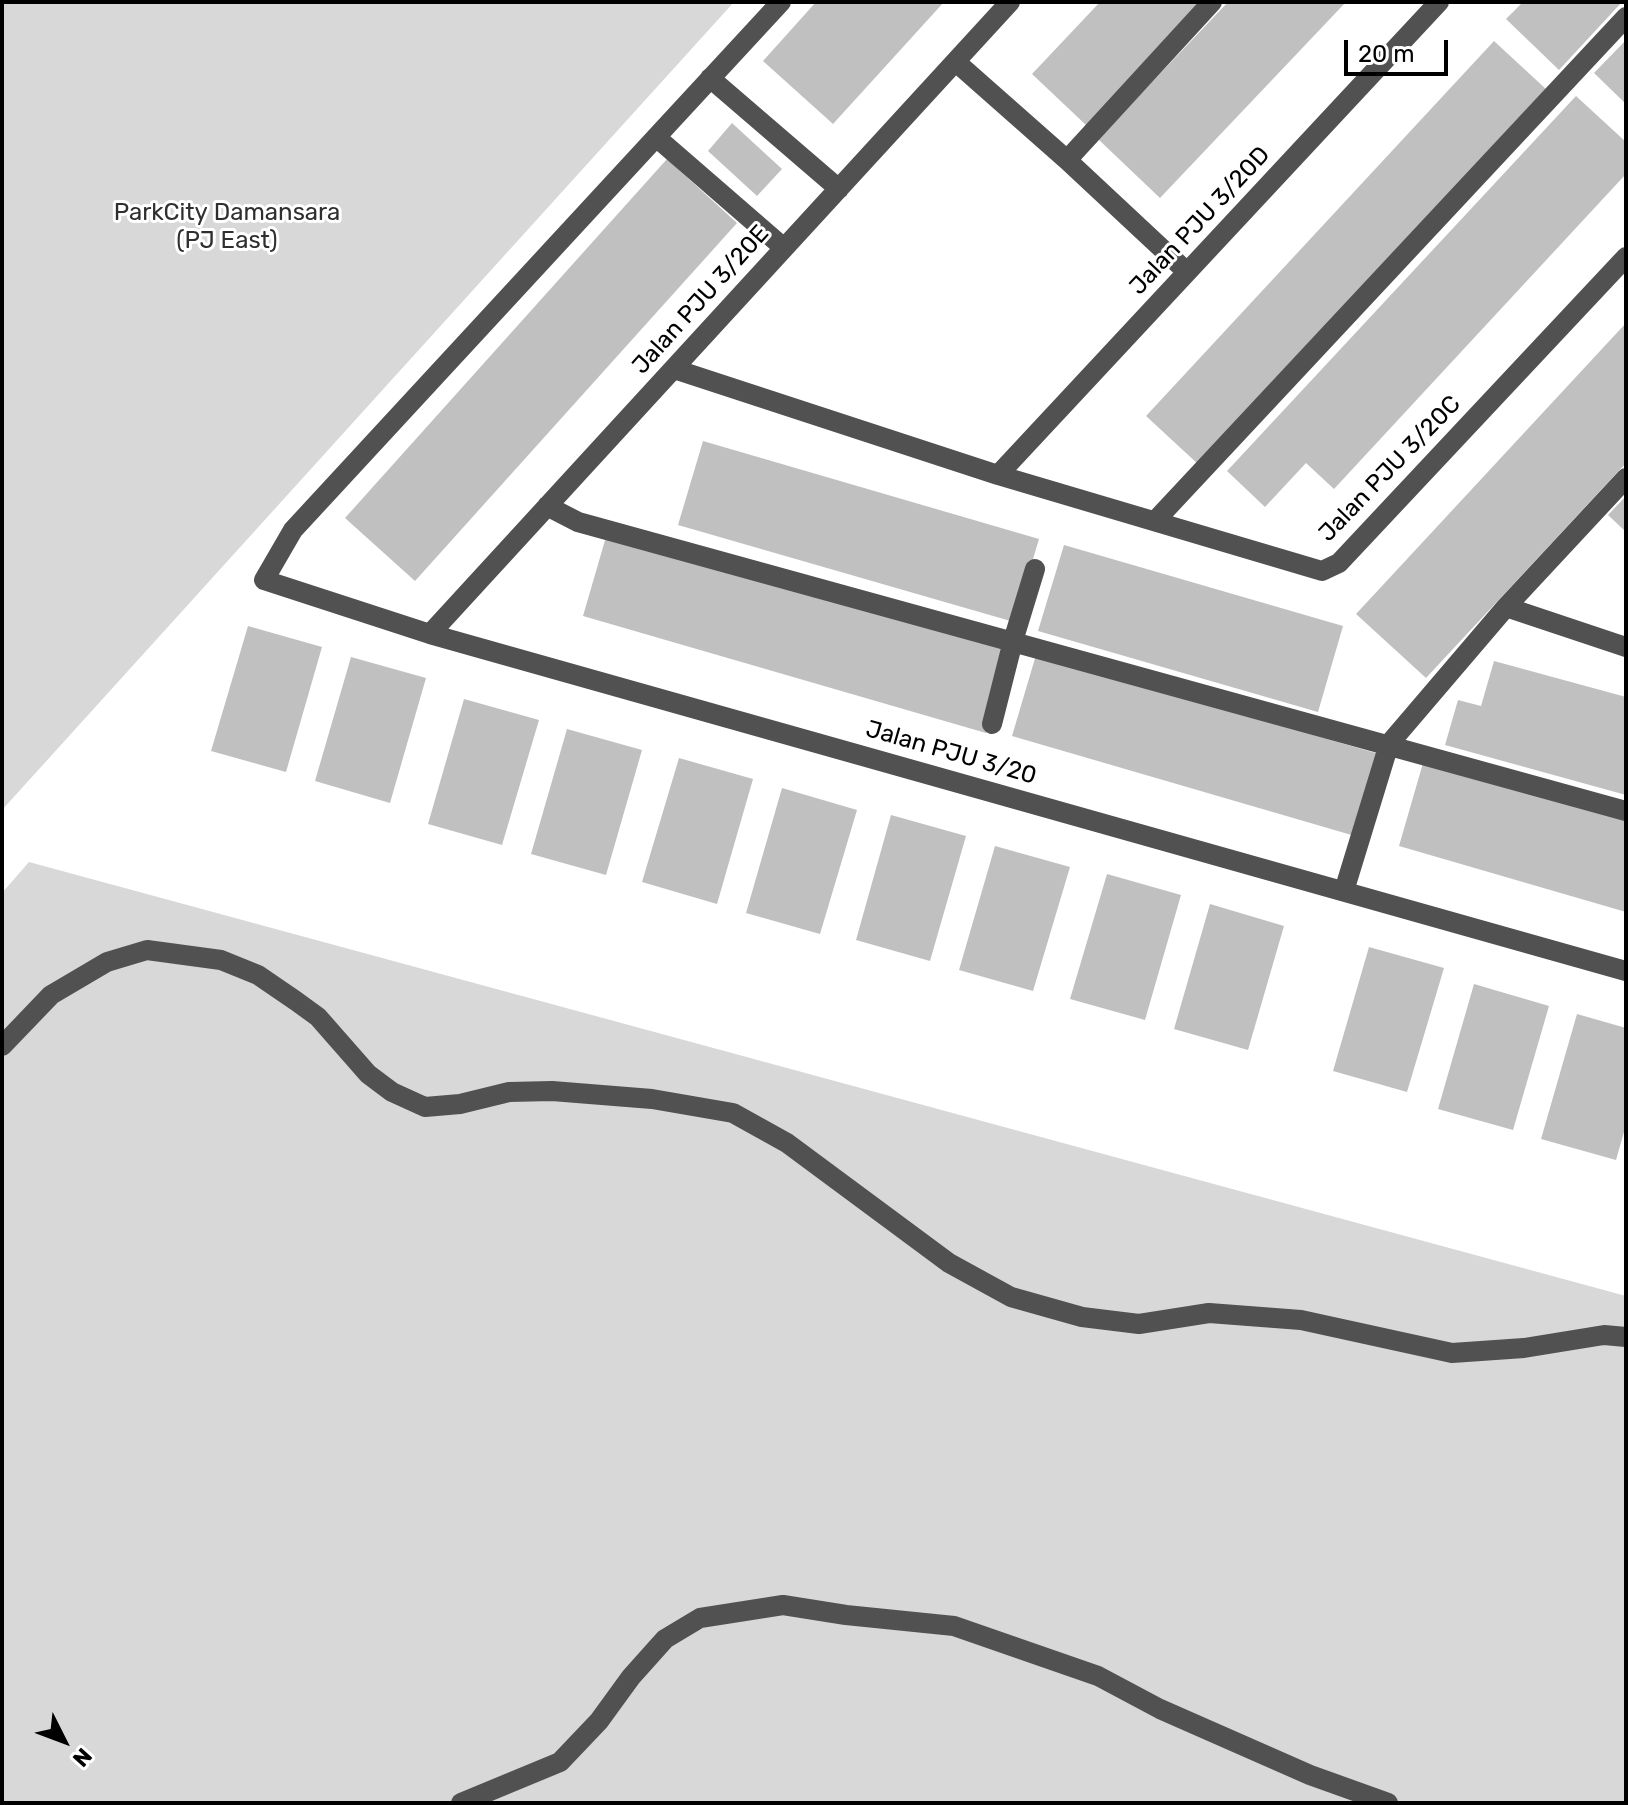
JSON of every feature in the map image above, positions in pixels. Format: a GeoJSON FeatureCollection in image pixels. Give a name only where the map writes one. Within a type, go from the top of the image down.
{"type":"FeatureCollection","features":[{"type":"Feature","properties":{"kind":"street"},"geometry":{"type":"LineString","coordinates":[[781,2],[656,137],[784,248]]}},
{"type":"Feature","properties":{"kind":"street","name":"Jalan PJU 3/20E"},"geometry":{"type":"LineString","coordinates":[[430,634],[1010,2]]}},
{"type":"Feature","properties":{"kind":"street"},"geometry":{"type":"LineString","coordinates":[[1067,160],[1212,2]]}},
{"type":"Feature","properties":{"kind":"street","name":"Jalan PJU 3/20D"},"geometry":{"type":"LineString","coordinates":[[998,475],[1439,2]]}},
{"type":"Feature","properties":{"kind":"street"},"geometry":{"type":"LineString","coordinates":[[1155,521],[1626,17]]}},
{"type":"Feature","properties":{"kind":"street"},"geometry":{"type":"LineString","coordinates":[[956,62],[1187,272]]}},
{"type":"Feature","properties":{"kind":"street"},"geometry":{"type":"LineString","coordinates":[[710,78],[839,189]]}},
{"type":"Feature","properties":{"kind":"street","name":"Jalan PJU 3/20"},"geometry":{"type":"LineString","coordinates":[[656,137],[293,530],[264,580],[430,634],[1626,971]]}},
{"type":"Feature","properties":{"kind":"street","name":"Jalan PJU 3/20C"},"geometry":{"type":"LineString","coordinates":[[674,369],[998,475],[1322,571],[1339,563],[1626,257]]}},
{"type":"Feature","properties":{"kind":"street"},"geometry":{"type":"LineString","coordinates":[[1344,891],[1389,744],[1506,607],[1626,478]]}},
{"type":"Feature","properties":{"kind":"street"},"geometry":{"type":"LineString","coordinates":[[547,506],[578,522],[1626,811]]}},
{"type":"Feature","properties":{"kind":"street"},"geometry":{"type":"LineString","coordinates":[[992,724],[1035,569]]}},
{"type":"Feature","properties":{"kind":"street"},"geometry":{"type":"LineString","coordinates":[[1506,607],[1626,647]]}},
{"type":"Feature","properties":{"kind":"street"},"geometry":{"type":"LineString","coordinates":[[2,1046],[51,995],[107,962],[147,950],[221,960],[258,975],[307,1009],[318,1017],[368,1074],[392,1092],[425,1107],[460,1104],[509,1092],[552,1091],[652,1099],[733,1113],[787,1143],[949,1263],[1011,1297],[1082,1317],[1139,1324],[1209,1313],[1301,1320],[1452,1353],[1524,1348],[1604,1335],[1626,1337]]}},
{"type":"Feature","properties":{"kind":"street"},"geometry":{"type":"LineString","coordinates":[[461,1803],[560,1762],[599,1721],[631,1677],[665,1639],[700,1618],[783,1605],[954,1626],[1098,1676],[1160,1709],[1310,1775],[1388,1803]]}},
{"type":"Feature","properties":{"kind":"green space","name":"ParkCity Damansara (PJ East)"},"geometry":{"type":"Polygon","coordinates":[[[2,2],[734,2],[2,810],[2,2]]]}},
{"type":"Feature","properties":{"kind":"green space"},"geometry":{"type":"Polygon","coordinates":[[[29,862],[1626,1296],[1626,1803],[2,1803],[2,893],[29,862]]]}},
{"type":"Feature","properties":{"kind":"building"},"geometry":{"type":"Polygon","coordinates":[[[816,2],[944,2],[833,124],[763,61],[816,2]]]}},
{"type":"Feature","properties":{"kind":"building"},"geometry":{"type":"Polygon","coordinates":[[[1100,2],[1204,2],[1087,126],[1032,74],[1100,2]]]}},
{"type":"Feature","properties":{"kind":"building"},"geometry":{"type":"Polygon","coordinates":[[[1228,2],[1346,2],[1160,198],[1098,139],[1228,2]]]}},
{"type":"Feature","properties":{"kind":"building"},"geometry":{"type":"Polygon","coordinates":[[[1523,2],[1622,2],[1559,70],[1506,19],[1523,2]]]}},
{"type":"Feature","properties":{"kind":"building"},"geometry":{"type":"Polygon","coordinates":[[[1626,40],[1626,104],[1594,73],[1626,40]]]}},
{"type":"Feature","properties":{"kind":"building"},"geometry":{"type":"Polygon","coordinates":[[[1494,41],[1547,90],[1199,465],[1146,416],[1494,41]]]}},
{"type":"Feature","properties":{"kind":"building"},"geometry":{"type":"Polygon","coordinates":[[[1576,96],[1626,142],[1626,174],[1334,489],[1306,463],[1265,507],[1227,471],[1576,96]]]}},
{"type":"Feature","properties":{"kind":"building"},"geometry":{"type":"Polygon","coordinates":[[[732,123],[782,169],[757,196],[708,151],[732,123]]]}},
{"type":"Feature","properties":{"kind":"building"},"geometry":{"type":"Polygon","coordinates":[[[667,159],[737,223],[415,581],[345,518],[667,159]]]}},
{"type":"Feature","properties":{"kind":"building"},"geometry":{"type":"Polygon","coordinates":[[[1626,323],[1626,463],[1426,678],[1356,614],[1626,323]]]}},
{"type":"Feature","properties":{"kind":"building"},"geometry":{"type":"Polygon","coordinates":[[[703,441],[1039,539],[1014,622],[678,525],[703,441]]]}},
{"type":"Feature","properties":{"kind":"building"},"geometry":{"type":"Polygon","coordinates":[[[1626,496],[1626,532],[1608,515],[1626,496]]]}},
{"type":"Feature","properties":{"kind":"building"},"geometry":{"type":"Polygon","coordinates":[[[608,530],[1012,647],[986,733],[583,616],[608,530]]]}},
{"type":"Feature","properties":{"kind":"building"},"geometry":{"type":"Polygon","coordinates":[[[1064,545],[1343,626],[1318,712],[1038,631],[1064,545]]]}},
{"type":"Feature","properties":{"kind":"building"},"geometry":{"type":"Polygon","coordinates":[[[248,626],[322,647],[286,772],[211,751],[248,626]]]}},
{"type":"Feature","properties":{"kind":"building"},"geometry":{"type":"Polygon","coordinates":[[[1036,655],[1379,754],[1355,836],[1012,736],[1036,655]]]}},
{"type":"Feature","properties":{"kind":"building"},"geometry":{"type":"Polygon","coordinates":[[[351,657],[426,678],[390,803],[315,781],[351,657]]]}},
{"type":"Feature","properties":{"kind":"building"},"geometry":{"type":"Polygon","coordinates":[[[1494,661],[1626,697],[1626,795],[1445,745],[1458,700],[1481,706],[1494,661]]]}},
{"type":"Feature","properties":{"kind":"building"},"geometry":{"type":"Polygon","coordinates":[[[464,699],[539,720],[502,845],[428,824],[464,699]]]}},
{"type":"Feature","properties":{"kind":"building"},"geometry":{"type":"Polygon","coordinates":[[[567,729],[642,750],[606,875],[531,854],[567,729]]]}},
{"type":"Feature","properties":{"kind":"building"},"geometry":{"type":"Polygon","coordinates":[[[679,758],[753,779],[717,904],[642,882],[679,758]]]}},
{"type":"Feature","properties":{"kind":"building"},"geometry":{"type":"Polygon","coordinates":[[[1423,763],[1626,821],[1626,912],[1399,846],[1423,763]]]}},
{"type":"Feature","properties":{"kind":"building"},"geometry":{"type":"Polygon","coordinates":[[[782,788],[857,810],[820,934],[746,913],[782,788]]]}},
{"type":"Feature","properties":{"kind":"building"},"geometry":{"type":"Polygon","coordinates":[[[891,815],[966,836],[930,961],[856,940],[891,815]]]}},
{"type":"Feature","properties":{"kind":"building"},"geometry":{"type":"Polygon","coordinates":[[[995,846],[1070,867],[1033,991],[959,970],[995,846]]]}},
{"type":"Feature","properties":{"kind":"building"},"geometry":{"type":"Polygon","coordinates":[[[1107,874],[1181,895],[1145,1020],[1070,999],[1107,874]]]}},
{"type":"Feature","properties":{"kind":"building"},"geometry":{"type":"Polygon","coordinates":[[[1210,904],[1284,926],[1248,1050],[1174,1029],[1210,904]]]}},
{"type":"Feature","properties":{"kind":"building"},"geometry":{"type":"Polygon","coordinates":[[[1369,947],[1444,968],[1407,1092],[1333,1071],[1369,947]]]}},
{"type":"Feature","properties":{"kind":"building"},"geometry":{"type":"Polygon","coordinates":[[[1474,984],[1549,1006],[1513,1130],[1438,1109],[1474,984]]]}},
{"type":"Feature","properties":{"kind":"building"},"geometry":{"type":"Polygon","coordinates":[[[1577,1014],[1626,1028],[1626,1125],[1616,1160],[1541,1139],[1577,1014]]]}}]}
